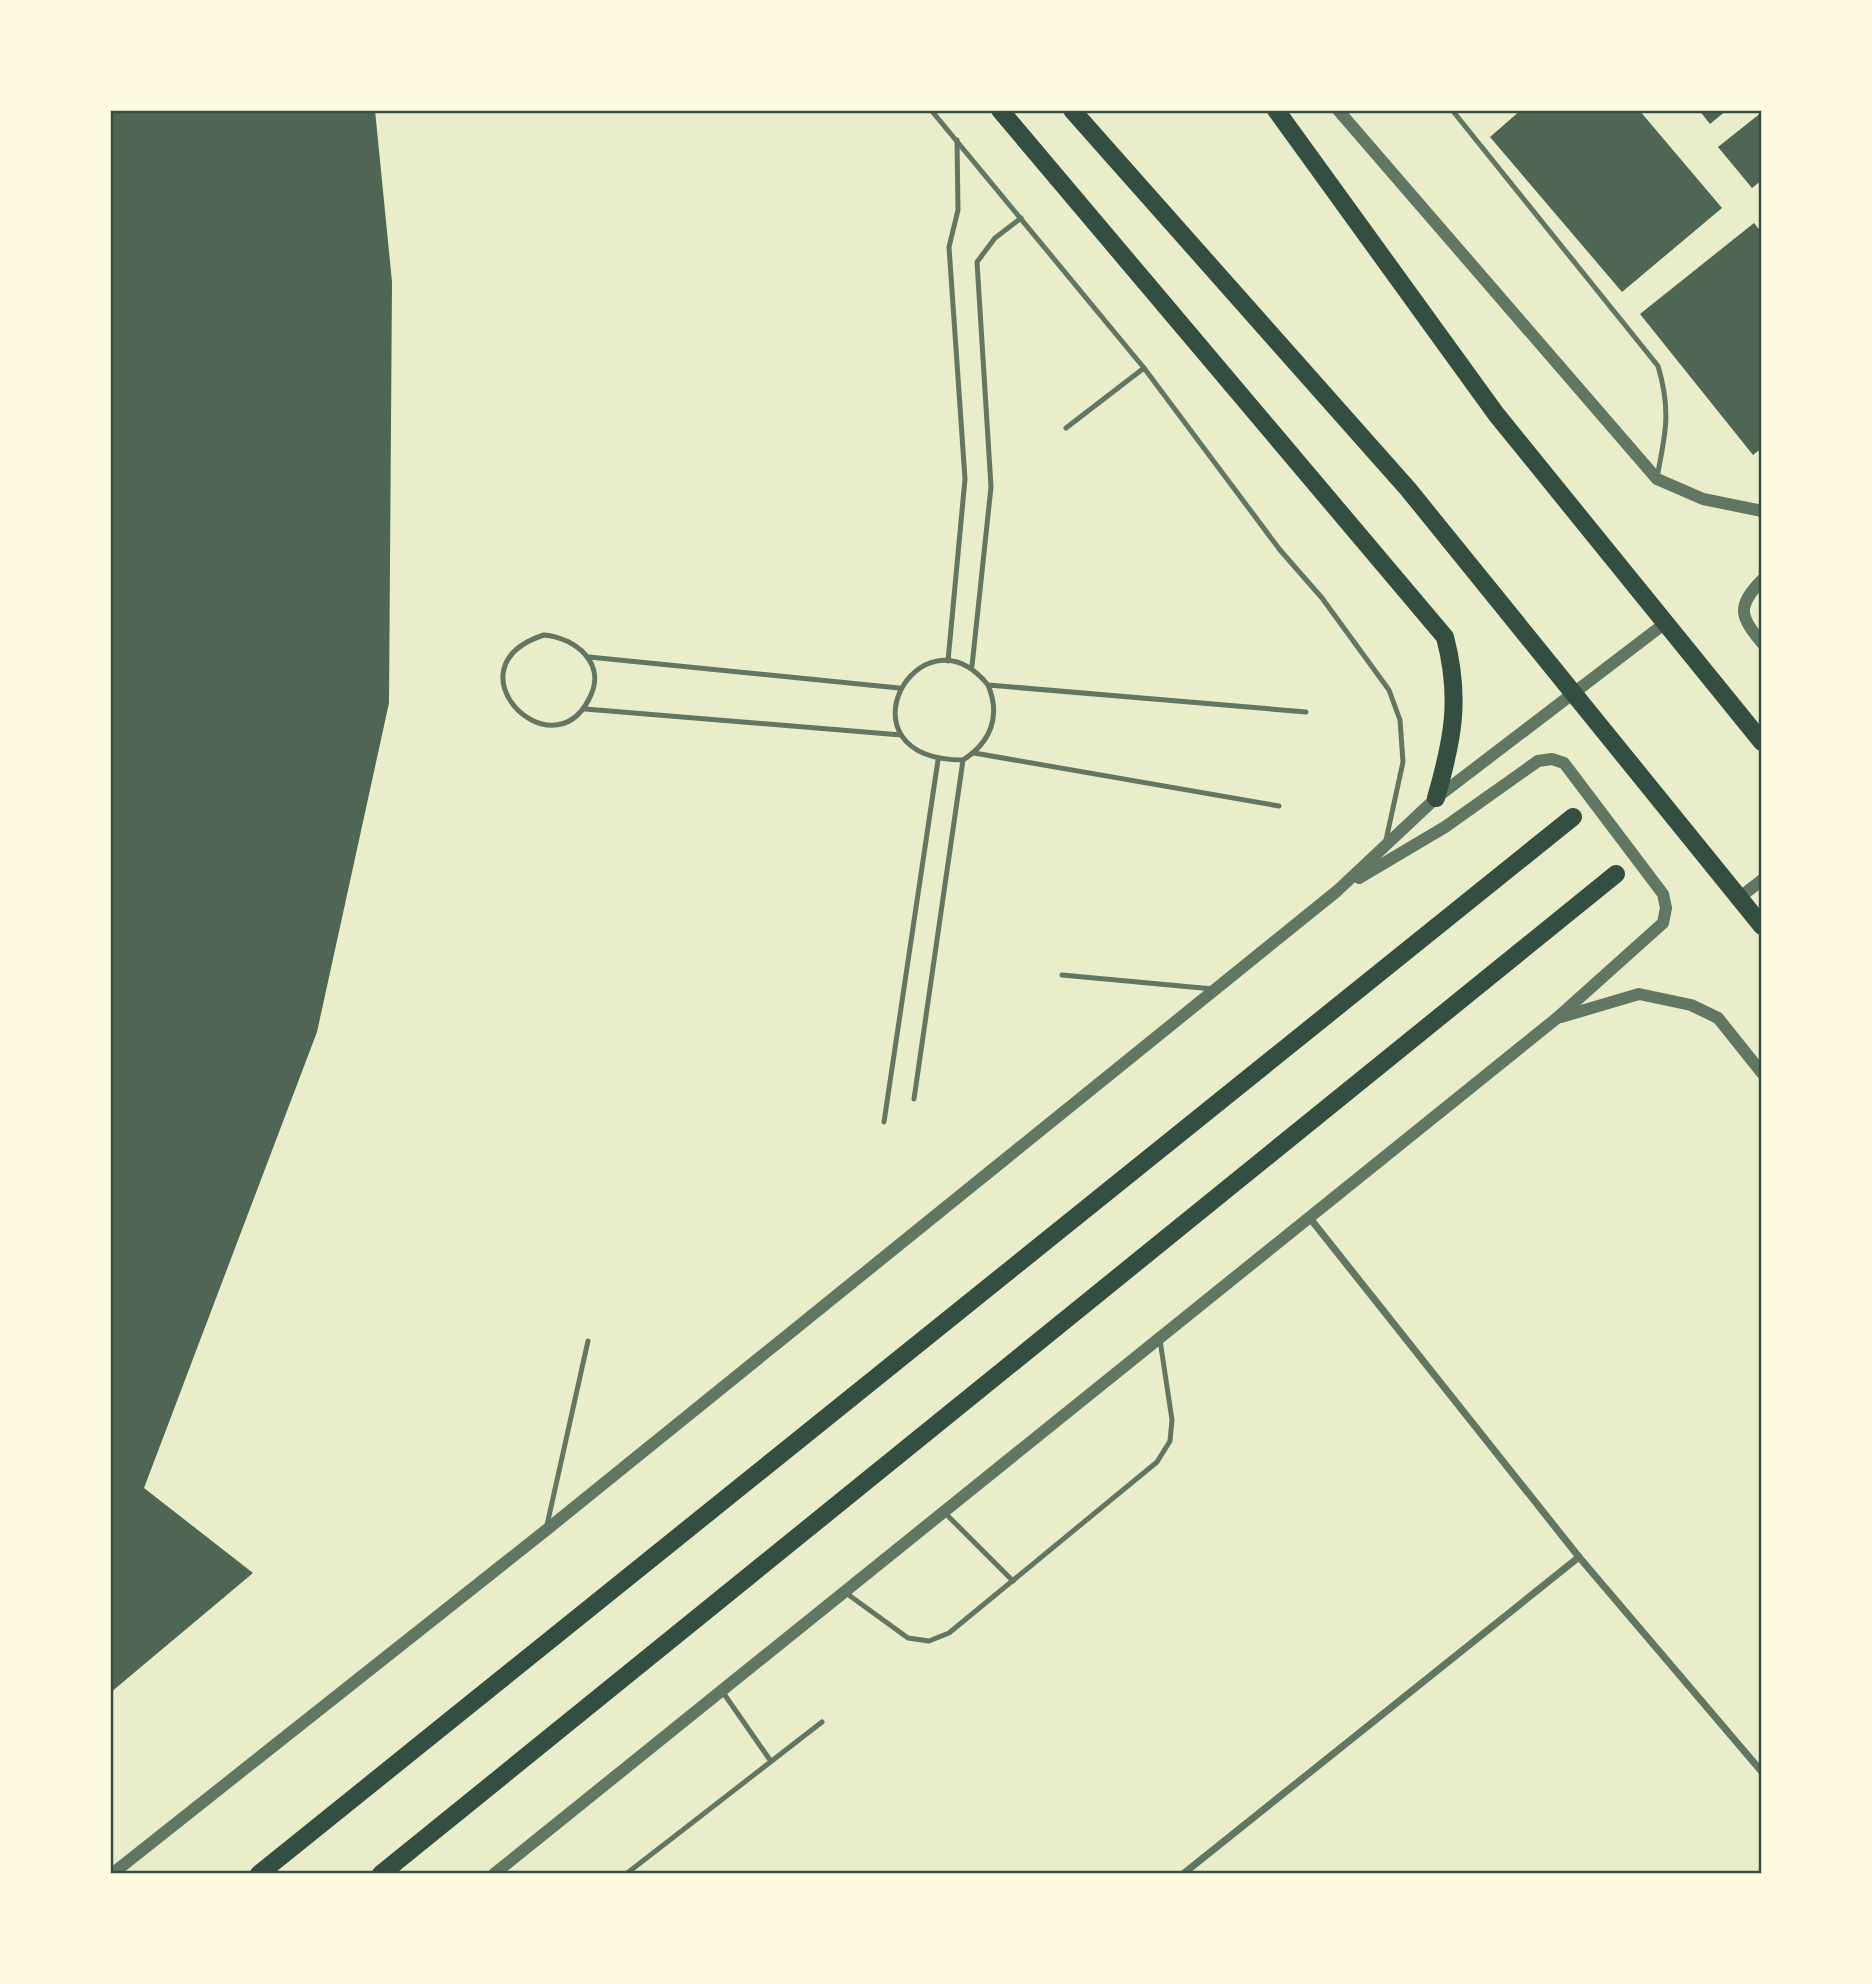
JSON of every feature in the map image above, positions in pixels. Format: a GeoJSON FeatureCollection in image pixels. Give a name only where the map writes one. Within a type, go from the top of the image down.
{"type":"FeatureCollection","features":[{"type":"Feature","properties":{"kind":"main road"},"geometry":{"type":"LineString","coordinates":[[1000,110],[1445,637],[1455,673],[1455,706],[1448,755],[1436,798]]}},
{"type":"Feature","properties":{"kind":"main road"},"geometry":{"type":"LineString","coordinates":[[1072,110],[1408,489],[1762,926]]}},
{"type":"Feature","properties":{"kind":"main road"},"geometry":{"type":"LineString","coordinates":[[1276,110],[1496,414],[1762,742]]}},
{"type":"Feature","properties":{"kind":"main road"},"geometry":{"type":"LineString","coordinates":[[259,1874],[1573,817]]}},
{"type":"Feature","properties":{"kind":"main road"},"geometry":{"type":"LineString","coordinates":[[381,1874],[1616,874]]}},
{"type":"Feature","properties":{"kind":"street"},"geometry":{"type":"LineString","coordinates":[[1338,110],[1657,478],[1703,499],[1762,511]]}},
{"type":"Feature","properties":{"kind":"street"},"geometry":{"type":"LineString","coordinates":[[1762,580],[1748,594],[1743,606],[1744,621],[1762,643]]}},
{"type":"Feature","properties":{"kind":"street"},"geometry":{"type":"LineString","coordinates":[[112,1874],[545,1531],[1338,891],[1436,798],[1664,624]]}},
{"type":"Feature","properties":{"kind":"street"},"geometry":{"type":"LineString","coordinates":[[494,1874],[1557,1018],[1663,923],[1666,908],[1663,894],[1564,763],[1552,759],[1538,761],[1445,827],[1338,891]]}},
{"type":"Feature","properties":{"kind":"street"},"geometry":{"type":"LineString","coordinates":[[1739,898],[1762,880]]}},
{"type":"Feature","properties":{"kind":"street"},"geometry":{"type":"LineString","coordinates":[[1557,1018],[1639,994],[1691,1005],[1718,1018],[1762,1073]]}},
{"type":"Feature","properties":{"kind":"street"},"geometry":{"type":"LineString","coordinates":[[1309,1217],[1579,1557],[1762,1772]]}},
{"type":"Feature","properties":{"kind":"street"},"geometry":{"type":"LineString","coordinates":[[1183,1874],[1579,1557]]}},
{"type":"Feature","properties":{"kind":"street"},"geometry":{"type":"LineString","coordinates":[[250,1874],[298,1843]]}},
{"type":"Feature","properties":{"kind":"lane"},"geometry":{"type":"LineString","coordinates":[[931,110],[1144,368],[1280,551],[1322,598],[1389,690],[1400,720],[1403,762],[1385,847]]}},
{"type":"Feature","properties":{"kind":"lane"},"geometry":{"type":"LineString","coordinates":[[1452,110],[1658,366],[1667,396],[1668,425],[1657,478]]}},
{"type":"Feature","properties":{"kind":"lane"},"geometry":{"type":"LineString","coordinates":[[948,661],[965,480],[949,247],[958,210],[957,140]]}},
{"type":"Feature","properties":{"kind":"lane"},"geometry":{"type":"LineString","coordinates":[[972,666],[991,487],[977,262],[995,238],[1021,218]]}},
{"type":"Feature","properties":{"kind":"lane"},"geometry":{"type":"LineString","coordinates":[[1066,428],[1144,368]]}},
{"type":"Feature","properties":{"kind":"lane"},"geometry":{"type":"LineString","coordinates":[[544,635],[561,636],[577,644],[589,657],[594,674],[593,692],[584,709],[572,719],[555,725],[537,724],[521,716],[510,702],[502,668],[513,652],[527,640],[544,635]]}},
{"type":"Feature","properties":{"kind":"lane"},"geometry":{"type":"LineString","coordinates":[[589,657],[899,688]]}},
{"type":"Feature","properties":{"kind":"lane"},"geometry":{"type":"LineString","coordinates":[[948,661],[972,666],[988,685],[995,702],[995,722],[986,740],[963,760],[938,760],[915,750],[901,735],[895,717],[899,688],[919,667],[948,661]]}},
{"type":"Feature","properties":{"kind":"lane"},"geometry":{"type":"LineString","coordinates":[[988,685],[1306,712]]}},
{"type":"Feature","properties":{"kind":"lane"},"geometry":{"type":"LineString","coordinates":[[584,709],[901,735]]}},
{"type":"Feature","properties":{"kind":"lane"},"geometry":{"type":"LineString","coordinates":[[974,753],[1279,806]]}},
{"type":"Feature","properties":{"kind":"lane"},"geometry":{"type":"LineString","coordinates":[[884,1122],[938,760]]}},
{"type":"Feature","properties":{"kind":"lane"},"geometry":{"type":"LineString","coordinates":[[914,1099],[963,760]]}},
{"type":"Feature","properties":{"kind":"lane"},"geometry":{"type":"LineString","coordinates":[[1062,975],[1216,989]]}},
{"type":"Feature","properties":{"kind":"lane"},"geometry":{"type":"LineString","coordinates":[[844,1592],[908,1638],[929,1641],[949,1633],[1157,1462],[1170,1441],[1172,1420],[1160,1337]]}},
{"type":"Feature","properties":{"kind":"lane"},"geometry":{"type":"LineString","coordinates":[[545,1531],[588,1341]]}},
{"type":"Feature","properties":{"kind":"lane"},"geometry":{"type":"LineString","coordinates":[[944,1511],[1013,1581]]}},
{"type":"Feature","properties":{"kind":"lane"},"geometry":{"type":"LineString","coordinates":[[721,1691],[770,1760]]}},
{"type":"Feature","properties":{"kind":"lane"},"geometry":{"type":"LineString","coordinates":[[626,1874],[822,1722]]}},
{"type":"Feature","properties":{"kind":"building"},"geometry":{"type":"Polygon","coordinates":[[[110,110],[375,110],[392,282],[389,703],[317,1032],[144,1488],[253,1573],[110,1693],[110,110]]]}},
{"type":"Feature","properties":{"kind":"building"},"geometry":{"type":"Polygon","coordinates":[[[1521,110],[1639,110],[1722,208],[1622,292],[1490,137],[1521,110]]]}},
{"type":"Feature","properties":{"kind":"building"},"geometry":{"type":"Polygon","coordinates":[[[1699,110],[1727,110],[1710,124],[1699,110]]]}},
{"type":"Feature","properties":{"kind":"building"},"geometry":{"type":"Polygon","coordinates":[[[1762,112],[1762,180],[1752,188],[1718,147],[1762,112]]]}},
{"type":"Feature","properties":{"kind":"building"},"geometry":{"type":"Polygon","coordinates":[[[1754,223],[1762,233],[1762,448],[1753,455],[1640,314],[1754,223]]]}}]}
